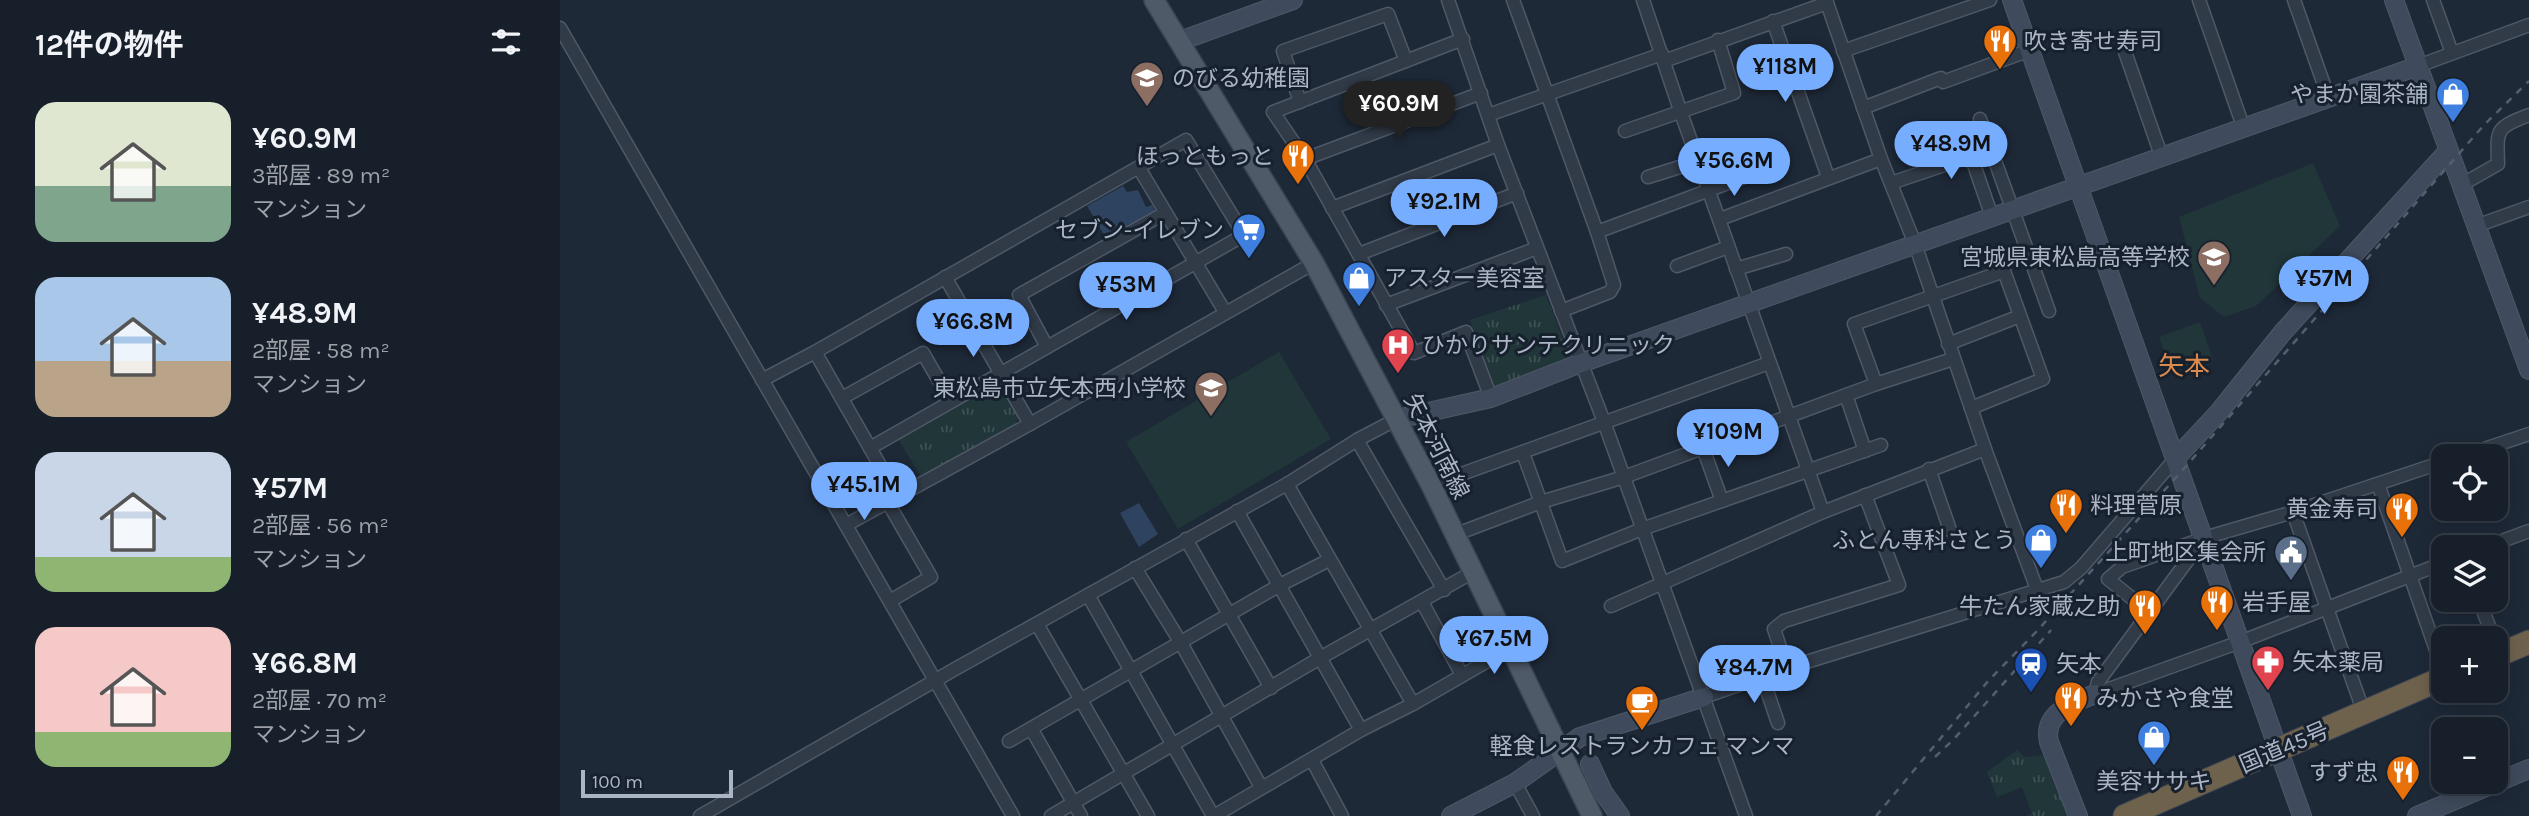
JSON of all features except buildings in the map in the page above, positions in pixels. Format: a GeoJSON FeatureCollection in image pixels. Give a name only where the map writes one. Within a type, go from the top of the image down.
{"type":"FeatureCollection","features":[{"type":"Feature","properties":{"kind":"highway"},"geometry":{"type":"LineString","coordinates":[[2508,646],[2529,642]]}},
{"type":"Feature","properties":{"kind":"highway","name":"国道45号"},"geometry":{"type":"LineString","coordinates":[[2125,816],[2431,683]]}},
{"type":"Feature","properties":{"kind":"main road","name":"矢本河南線"},"geometry":{"type":"LineString","coordinates":[[1154,0],[1314,263],[1431,485],[1592,816]]}},
{"type":"Feature","properties":{"kind":"street"},"geometry":{"type":"LineString","coordinates":[[1180,41],[1293,0]]}},
{"type":"Feature","properties":{"kind":"street"},"geometry":{"type":"LineString","coordinates":[[1448,0],[1498,145],[1604,422],[1746,816]]}},
{"type":"Feature","properties":{"kind":"street"},"geometry":{"type":"LineString","coordinates":[[1513,0],[1614,285],[1610,292],[1561,311]]}},
{"type":"Feature","properties":{"kind":"street"},"geometry":{"type":"LineString","coordinates":[[1643,0],[1823,512]]}},
{"type":"Feature","properties":{"kind":"street"},"geometry":{"type":"LineString","coordinates":[[1843,51],[1990,0]]}},
{"type":"Feature","properties":{"kind":"street"},"geometry":{"type":"LineString","coordinates":[[2012,0],[2302,816]]}},
{"type":"Feature","properties":{"kind":"street"},"geometry":{"type":"LineString","coordinates":[[2199,0],[2244,129]]}},
{"type":"Feature","properties":{"kind":"street"},"geometry":{"type":"LineString","coordinates":[[2294,0],[2329,99]]}},
{"type":"Feature","properties":{"kind":"street"},"geometry":{"type":"LineString","coordinates":[[2394,0],[2527,359]]}},
{"type":"Feature","properties":{"kind":"street"},"geometry":{"type":"LineString","coordinates":[[2433,0],[2452,53]]}},
{"type":"Feature","properties":{"kind":"street"},"geometry":{"type":"LineString","coordinates":[[1488,115],[1718,40],[1827,1],[1881,159],[1915,244],[1953,359],[2038,592]]}},
{"type":"Feature","properties":{"kind":"street"},"geometry":{"type":"LineString","coordinates":[[1300,102],[1283,51],[1388,14],[1406,61]]}},
{"type":"Feature","properties":{"kind":"street"},"geometry":{"type":"LineString","coordinates":[[1773,20],[1828,177]]}},
{"type":"Feature","properties":{"kind":"street"},"geometry":{"type":"LineString","coordinates":[[700,816],[1397,419],[1491,398],[1748,303],[2529,26]]}},
{"type":"Feature","properties":{"kind":"street"},"geometry":{"type":"LineString","coordinates":[[560,28],[1013,816]]}},
{"type":"Feature","properties":{"kind":"street"},"geometry":{"type":"LineString","coordinates":[[1463,39],[1273,112],[1305,159],[1414,353],[1466,332],[1491,398]]}},
{"type":"Feature","properties":{"kind":"street"},"geometry":{"type":"LineString","coordinates":[[1625,131],[1734,93],[1718,40]]}},
{"type":"Feature","properties":{"kind":"street"},"geometry":{"type":"LineString","coordinates":[[2124,49],[2162,158]]}},
{"type":"Feature","properties":{"kind":"street"},"geometry":{"type":"LineString","coordinates":[[1863,108],[1941,78],[1942,82],[2030,50]]}},
{"type":"Feature","properties":{"kind":"street"},"geometry":{"type":"LineString","coordinates":[[1305,159],[1481,93]]}},
{"type":"Feature","properties":{"kind":"street"},"geometry":{"type":"LineString","coordinates":[[2461,185],[2498,164],[2497,136],[2505,124],[2529,115]]}},
{"type":"Feature","properties":{"kind":"street"},"geometry":{"type":"LineString","coordinates":[[1980,119],[2049,311]]}},
{"type":"Feature","properties":{"kind":"street"},"geometry":{"type":"LineString","coordinates":[[762,380],[1186,140],[1244,235],[870,448]]}},
{"type":"Feature","properties":{"kind":"street"},"geometry":{"type":"LineString","coordinates":[[1332,208],[1498,145]]}},
{"type":"Feature","properties":{"kind":"street"},"geometry":{"type":"LineString","coordinates":[[1451,816],[1515,783],[1580,737],[1762,676],[2064,582],[2081,568],[2283,332],[2448,151]]}},
{"type":"Feature","properties":{"kind":"street"},"geometry":{"type":"LineString","coordinates":[[1891,184],[1971,156],[1992,216]]}},
{"type":"Feature","properties":{"kind":"street"},"geometry":{"type":"LineString","coordinates":[[1720,219],[1881,159]]}},
{"type":"Feature","properties":{"kind":"street"},"geometry":{"type":"LineString","coordinates":[[1648,177],[1699,161]]}},
{"type":"Feature","properties":{"kind":"street"},"geometry":{"type":"LineString","coordinates":[[1139,168],[1225,312]]}},
{"type":"Feature","properties":{"kind":"street"},"geometry":{"type":"LineString","coordinates":[[1597,232],[1747,176]]}},
{"type":"Feature","properties":{"kind":"street"},"geometry":{"type":"LineString","coordinates":[[1359,254],[1517,194]]}},
{"type":"Feature","properties":{"kind":"street"},"geometry":{"type":"LineString","coordinates":[[2476,226],[2529,207]]}},
{"type":"Feature","properties":{"kind":"street"},"geometry":{"type":"LineString","coordinates":[[1046,347],[1019,295],[1165,213]]}},
{"type":"Feature","properties":{"kind":"street"},"geometry":{"type":"LineString","coordinates":[[1677,266],[1728,247]]}},
{"type":"Feature","properties":{"kind":"street"},"geometry":{"type":"LineString","coordinates":[[1386,305],[1537,248]]}},
{"type":"Feature","properties":{"kind":"street"},"geometry":{"type":"LineString","coordinates":[[1736,269],[1786,254]]}},
{"type":"Feature","properties":{"kind":"street"},"geometry":{"type":"LineString","coordinates":[[846,525],[1314,263]]}},
{"type":"Feature","properties":{"kind":"street"},"geometry":{"type":"LineString","coordinates":[[1876,384],[1854,324],[2004,271],[2043,379],[1972,408]]}},
{"type":"Feature","properties":{"kind":"street"},"geometry":{"type":"LineString","coordinates":[[945,277],[1030,424]]}},
{"type":"Feature","properties":{"kind":"street"},"geometry":{"type":"LineString","coordinates":[[1948,344],[2020,316]]}},
{"type":"Feature","properties":{"kind":"street"},"geometry":{"type":"LineString","coordinates":[[815,352],[870,448],[931,577],[890,601]]}},
{"type":"Feature","properties":{"kind":"street"},"geometry":{"type":"LineString","coordinates":[[842,398],[923,353],[950,401]]}},
{"type":"Feature","properties":{"kind":"street"},"geometry":{"type":"LineString","coordinates":[[1454,535],[1541,502],[1624,477],[1876,384],[1953,359]]}},
{"type":"Feature","properties":{"kind":"street"},"geometry":{"type":"LineString","coordinates":[[1431,485],[1769,363]]}},
{"type":"Feature","properties":{"kind":"street"},"geometry":{"type":"LineString","coordinates":[[1846,395],[1865,451]]}},
{"type":"Feature","properties":{"kind":"street"},"geometry":{"type":"LineString","coordinates":[[2499,444],[2529,434]]}},
{"type":"Feature","properties":{"kind":"street"},"geometry":{"type":"LineString","coordinates":[[1357,440],[1444,590]]}},
{"type":"Feature","properties":{"kind":"street"},"geometry":{"type":"LineString","coordinates":[[1523,453],[1562,561],[1643,529],[1881,445]]}},
{"type":"Feature","properties":{"kind":"street"},"geometry":{"type":"LineString","coordinates":[[1703,448],[1722,501]]}},
{"type":"Feature","properties":{"kind":"street"},"geometry":{"type":"LineString","coordinates":[[1611,606],[1823,512],[1985,449]]}},
{"type":"Feature","properties":{"kind":"street"},"geometry":{"type":"LineString","coordinates":[[2149,612],[2108,579],[2122,567],[2204,538],[2431,467]]}},
{"type":"Feature","properties":{"kind":"street"},"geometry":{"type":"LineString","coordinates":[[1929,469],[1950,530]]}},
{"type":"Feature","properties":{"kind":"street"},"geometry":{"type":"LineString","coordinates":[[1287,484],[1413,704]]}},
{"type":"Feature","properties":{"kind":"street"},"geometry":{"type":"LineString","coordinates":[[2378,484],[2431,635]]}},
{"type":"Feature","properties":{"kind":"street"},"geometry":{"type":"LineString","coordinates":[[1787,668],[1774,629],[1784,621],[1899,585],[1865,495]]}},
{"type":"Feature","properties":{"kind":"street"},"geometry":{"type":"LineString","coordinates":[[1237,511],[1361,730]]}},
{"type":"Feature","properties":{"kind":"street"},"geometry":{"type":"LineString","coordinates":[[2293,512],[2364,713]]}},
{"type":"Feature","properties":{"kind":"street"},"geometry":{"type":"LineString","coordinates":[[2508,540],[2528,534]]}},
{"type":"Feature","properties":{"kind":"street"},"geometry":{"type":"LineString","coordinates":[[2095,694],[2098,682],[2204,538]]}},
{"type":"Feature","properties":{"kind":"street"},"geometry":{"type":"LineString","coordinates":[[1186,539],[1270,688]]}},
{"type":"Feature","properties":{"kind":"street"},"geometry":{"type":"LineString","coordinates":[[1009,741],[1329,559]]}},
{"type":"Feature","properties":{"kind":"street"},"geometry":{"type":"LineString","coordinates":[[2078,816],[2049,742],[2048,730],[2060,711],[2074,702],[2240,642],[2431,567]]}},
{"type":"Feature","properties":{"kind":"street"},"geometry":{"type":"LineString","coordinates":[[1135,568],[1181,643],[1261,787]]}},
{"type":"Feature","properties":{"kind":"street"},"geometry":{"type":"LineString","coordinates":[[1051,816],[1320,658],[1473,572]]}},
{"type":"Feature","properties":{"kind":"street"},"geometry":{"type":"LineString","coordinates":[[1088,595],[1213,816],[1361,730],[1510,649]]}},
{"type":"Feature","properties":{"kind":"street"},"geometry":{"type":"LineString","coordinates":[[1422,602],[1462,675]]}},
{"type":"Feature","properties":{"kind":"street"},"geometry":{"type":"LineString","coordinates":[[1037,624],[1148,816]]}},
{"type":"Feature","properties":{"kind":"street"},"geometry":{"type":"LineString","coordinates":[[1762,676],[1778,723]]}},
{"type":"Feature","properties":{"kind":"street"},"geometry":{"type":"LineString","coordinates":[[1032,730],[1081,816]]}},
{"type":"Feature","properties":{"kind":"street"},"geometry":{"type":"LineString","coordinates":[[1312,760],[1342,816]]}},
{"type":"Feature","properties":{"kind":"street"},"geometry":{"type":"LineString","coordinates":[[1590,764],[1603,792],[1620,816]]}},
{"type":"Feature","properties":{"kind":"street"},"geometry":{"type":"LineString","coordinates":[[2417,816],[2529,769]]}},
{"type":"Feature","properties":{"kind":"street"},"geometry":{"type":"LineString","coordinates":[[1515,783],[1533,816]]}},
{"type":"Feature","properties":{"kind":"green space"},"geometry":{"type":"Polygon","coordinates":[[[2313,163],[2340,226],[2256,306],[2224,317],[2200,298],[2179,217],[2313,163]]]}},
{"type":"Feature","properties":{"kind":"green space"},"geometry":{"type":"Polygon","coordinates":[[[1546,295],[1571,361],[1495,388],[1470,320],[1546,295]]]}},
{"type":"Feature","properties":{"kind":"green space"},"geometry":{"type":"Polygon","coordinates":[[[2200,322],[2213,360],[2172,374],[2159,337],[2200,322]]]}},
{"type":"Feature","properties":{"kind":"green space"},"geometry":{"type":"Polygon","coordinates":[[[1279,352],[1331,439],[1178,529],[1126,442],[1279,352]]]}},
{"type":"Feature","properties":{"kind":"green space"},"geometry":{"type":"Polygon","coordinates":[[[991,383],[999,385],[1018,416],[1016,424],[922,478],[897,437],[991,383]]]}},
{"type":"Feature","properties":{"kind":"green space"},"geometry":{"type":"Polygon","coordinates":[[[2017,750],[2025,757],[2044,755],[2069,816],[2026,816],[2032,813],[2022,787],[1997,797],[1987,772],[2017,750]]]}},
{"type":"Feature","properties":{"kind":"water"},"geometry":{"type":"Polygon","coordinates":[[[1123,186],[1127,192],[1138,190],[1146,207],[1152,205],[1156,214],[1113,235],[1104,235],[1087,206],[1123,186]]]}},
{"type":"Feature","properties":{"kind":"water"},"geometry":{"type":"Polygon","coordinates":[[[1139,503],[1158,534],[1139,547],[1120,513],[1139,503]]]}},
{"type":"Feature","properties":{"kind":"railway"},"geometry":{"type":"LineString","coordinates":[[1876,816],[1989,680],[2180,473],[2484,125],[2529,81]]}},
{"type":"Feature","properties":{"kind":"railway"},"geometry":{"type":"LineString","coordinates":[[1935,757],[2051,630]]}},
{"type":"Feature","properties":{"kind":"place","name":"吹き寄せ寿司"},"geometry":{"type":"Point","coordinates":[2000,71]}},
{"type":"Feature","properties":{"kind":"place","name":"のびる幼稚園"},"geometry":{"type":"Point","coordinates":[1147,108]}},
{"type":"Feature","properties":{"kind":"place","name":"やまか園茶舗"},"geometry":{"type":"Point","coordinates":[2453,124]}},
{"type":"Feature","properties":{"kind":"place","name":"ほっともっと"},"geometry":{"type":"Point","coordinates":[1298,186]}},
{"type":"Feature","properties":{"kind":"place","name":"セブン-イレブン"},"geometry":{"type":"Point","coordinates":[1249,260]}},
{"type":"Feature","properties":{"kind":"place","name":"宮城県東松島高等学校"},"geometry":{"type":"Point","coordinates":[2214,287]}},
{"type":"Feature","properties":{"kind":"place","name":"アスター美容室"},"geometry":{"type":"Point","coordinates":[1359,308]}},
{"type":"Feature","properties":{"kind":"place","name":"ひかりサンテクリニック"},"geometry":{"type":"Point","coordinates":[1398,375]}},
{"type":"Feature","properties":{"kind":"place","name":"東松島市立矢本西小学校"},"geometry":{"type":"Point","coordinates":[1211,418]}},
{"type":"Feature","properties":{"kind":"place","name":"料理菅原"},"geometry":{"type":"Point","coordinates":[2066,535]}},
{"type":"Feature","properties":{"kind":"place","name":"黄金寿司"},"geometry":{"type":"Point","coordinates":[2402,539]}},
{"type":"Feature","properties":{"kind":"place","name":"ふとん専科さとう"},"geometry":{"type":"Point","coordinates":[2041,570]}},
{"type":"Feature","properties":{"kind":"place","name":"上町地区集会所"},"geometry":{"type":"Point","coordinates":[2291,582]}},
{"type":"Feature","properties":{"kind":"place","name":"岩手屋"},"geometry":{"type":"Point","coordinates":[2217,632]}},
{"type":"Feature","properties":{"kind":"place","name":"牛たん家蔵之助"},"geometry":{"type":"Point","coordinates":[2145,636]}},
{"type":"Feature","properties":{"kind":"place","name":"矢本薬局"},"geometry":{"type":"Point","coordinates":[2268,692]}},
{"type":"Feature","properties":{"kind":"place","name":"矢本"},"geometry":{"type":"Point","coordinates":[2031,694]}},
{"type":"Feature","properties":{"kind":"place","name":"みかさや食堂"},"geometry":{"type":"Point","coordinates":[2071,728]}},
{"type":"Feature","properties":{"kind":"place","name":"軽食レストランカフェ マンマ"},"geometry":{"type":"Point","coordinates":[1642,732]}},
{"type":"Feature","properties":{"kind":"place","name":"美容ササキ"},"geometry":{"type":"Point","coordinates":[2154,767]}},
{"type":"Feature","properties":{"kind":"place","name":"すず忠"},"geometry":{"type":"Point","coordinates":[2403,802]}},
{"type":"Feature","properties":{"kind":"district","name":"矢本"},"geometry":{"type":"Point","coordinates":[2184,366]}}]}
